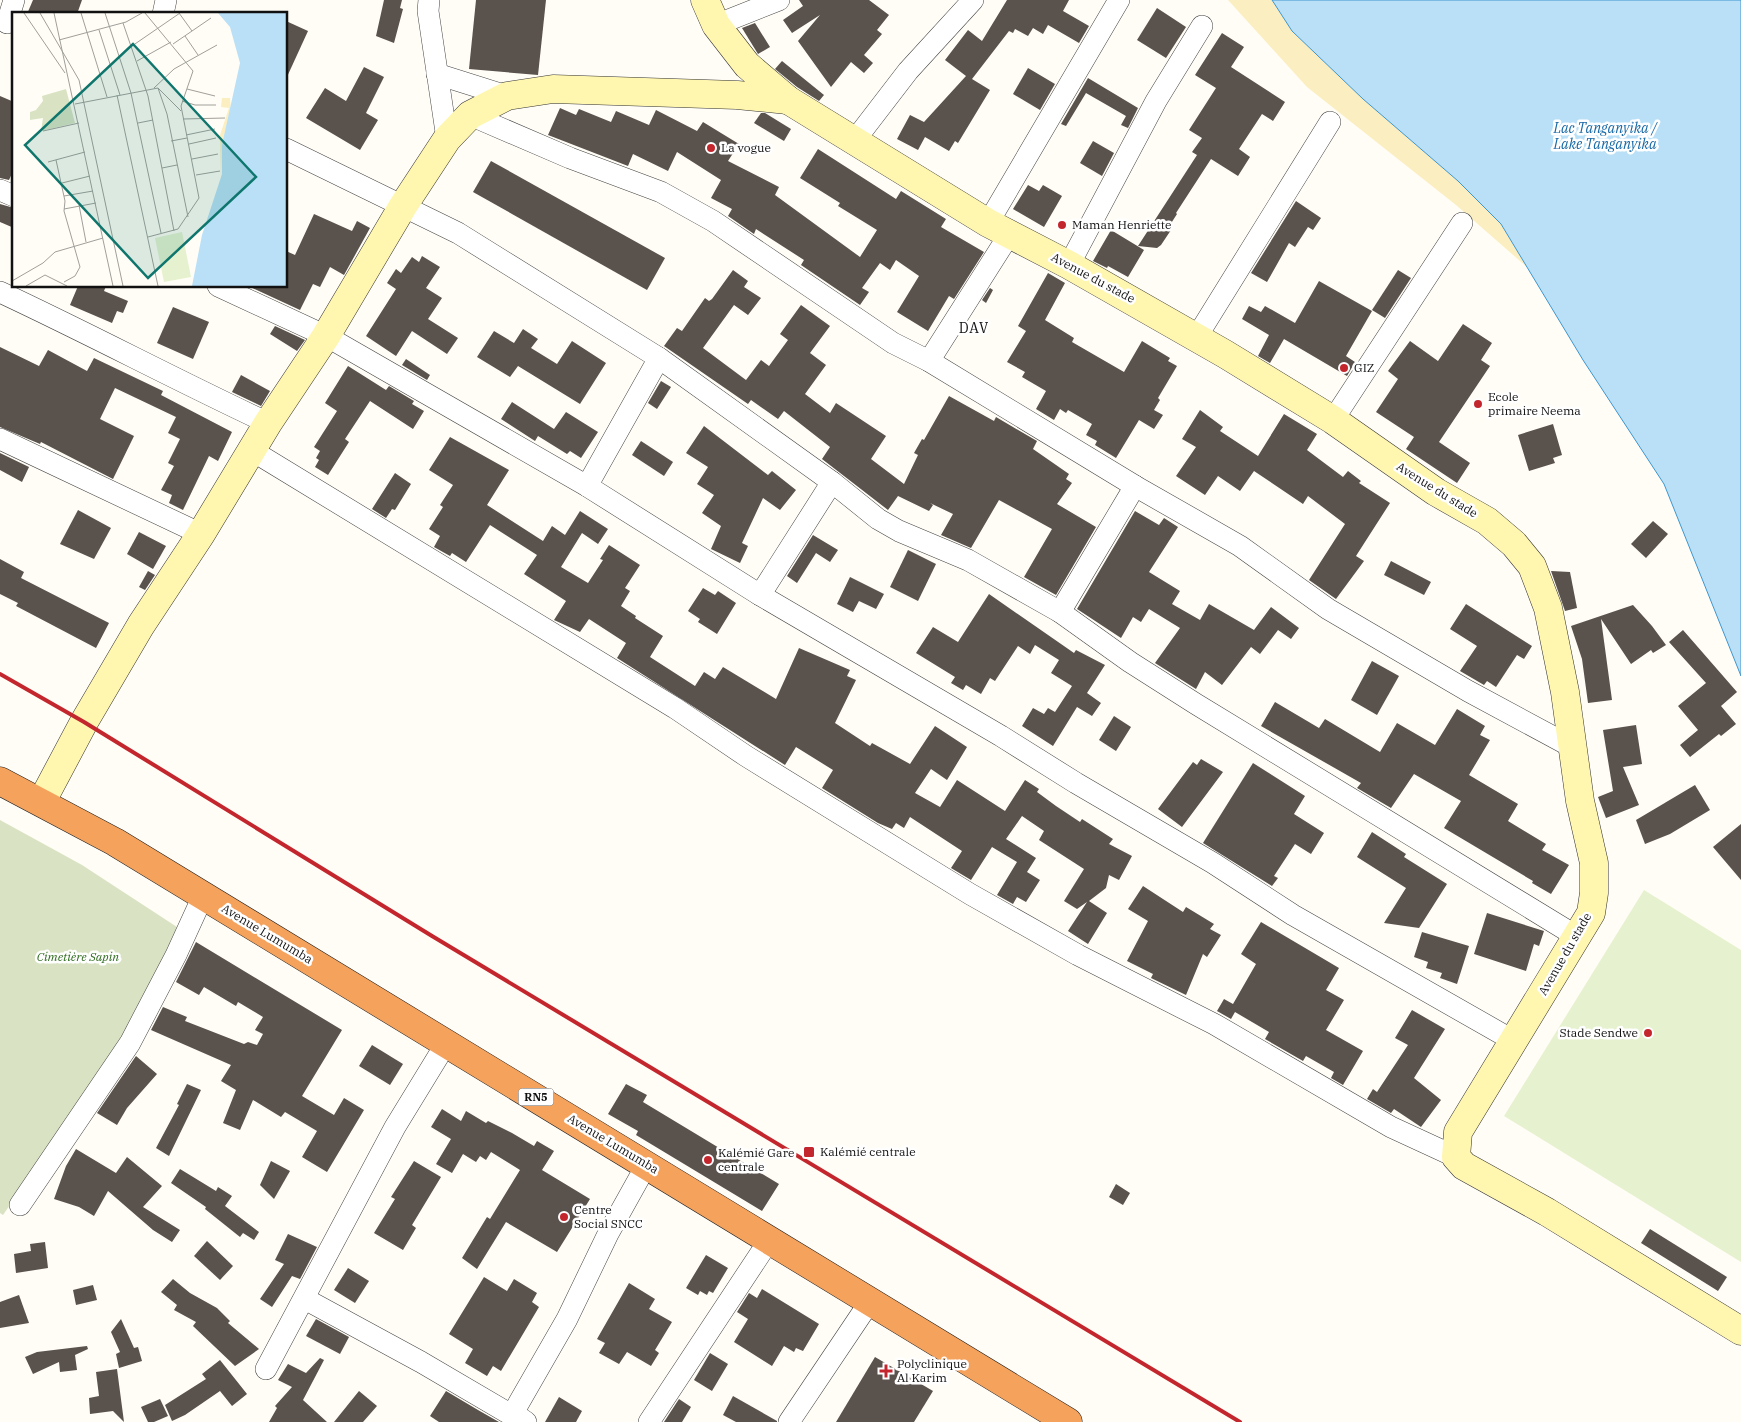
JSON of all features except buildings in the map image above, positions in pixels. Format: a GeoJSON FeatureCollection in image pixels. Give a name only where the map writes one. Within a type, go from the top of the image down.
{"type":"FeatureCollection","features":[{"type":"Feature","properties":{"kind":"highway","name":"Avenue Lumumba"},"geometry":{"type":"LineString","coordinates":[[0,781],[42,801],[447,1042],[1068,1422]]}},
{"type":"Feature","properties":{"kind":"street"},"geometry":{"type":"LineString","coordinates":[[7,23],[14,0]]}},
{"type":"Feature","properties":{"kind":"street"},"geometry":{"type":"LineString","coordinates":[[429,0],[428,11],[447,139]]}},
{"type":"Feature","properties":{"kind":"street","name":"Avenue du stade"},"geometry":{"type":"LineString","coordinates":[[705,0],[716,26],[747,65],[788,100],[999,229],[1069,265],[1196,338],[1332,420],[1436,492],[1487,521],[1514,544],[1532,566],[1548,608],[1565,692],[1580,801],[1594,864],[1594,893],[1591,913],[1458,1132],[1456,1157]]}},
{"type":"Feature","properties":{"kind":"street"},"geometry":{"type":"LineString","coordinates":[[716,26],[778,0]]}},
{"type":"Feature","properties":{"kind":"street"},"geometry":{"type":"LineString","coordinates":[[855,140],[908,71],[973,0]]}},
{"type":"Feature","properties":{"kind":"street"},"geometry":{"type":"LineString","coordinates":[[929,361],[1118,0]]}},
{"type":"Feature","properties":{"kind":"street"},"geometry":{"type":"LineString","coordinates":[[1069,265],[1156,101],[1202,26]]}},
{"type":"Feature","properties":{"kind":"street"},"geometry":{"type":"LineString","coordinates":[[437,74],[507,96]]}},
{"type":"Feature","properties":{"kind":"street"},"geometry":{"type":"LineString","coordinates":[[42,801],[84,722],[141,625],[201,534],[268,423],[326,336],[403,206],[447,139],[470,115],[507,96],[553,89],[738,95],[788,100]]}},
{"type":"Feature","properties":{"kind":"street"},"geometry":{"type":"LineString","coordinates":[[470,115],[570,158],[661,192],[713,221],[893,343],[929,361],[1135,486],[1240,546],[1328,609],[1468,691],[1572,747]]}},
{"type":"Feature","properties":{"kind":"street"},"geometry":{"type":"LineString","coordinates":[[1196,338],[1330,122]]}},
{"type":"Feature","properties":{"kind":"street"},"geometry":{"type":"LineString","coordinates":[[288,150],[458,233],[659,358],[832,482],[878,519],[899,531],[968,560],[1060,612],[1130,662],[1196,704],[1576,936]]}},
{"type":"Feature","properties":{"kind":"street"},"geometry":{"type":"LineString","coordinates":[[0,190],[12,195]]}},
{"type":"Feature","properties":{"kind":"street"},"geometry":{"type":"LineString","coordinates":[[1332,420],[1462,223]]}},
{"type":"Feature","properties":{"kind":"street"},"geometry":{"type":"LineString","coordinates":[[222,288],[326,336],[587,486],[760,595],[1213,863],[1293,915],[1514,1041]]}},
{"type":"Feature","properties":{"kind":"street"},"geometry":{"type":"LineString","coordinates":[[0,292],[50,315],[175,380],[268,423]]}},
{"type":"Feature","properties":{"kind":"street"},"geometry":{"type":"LineString","coordinates":[[587,486],[659,358]]}},
{"type":"Feature","properties":{"kind":"street"},"geometry":{"type":"LineString","coordinates":[[0,439],[201,534]]}},
{"type":"Feature","properties":{"kind":"street"},"geometry":{"type":"LineString","coordinates":[[251,450],[660,699],[746,756],[970,894],[1078,955],[1214,1024],[1391,1127],[1456,1157],[1464,1166],[1547,1212],[1741,1331]]}},
{"type":"Feature","properties":{"kind":"street"},"geometry":{"type":"LineString","coordinates":[[760,595],[832,482]]}},
{"type":"Feature","properties":{"kind":"street"},"geometry":{"type":"LineString","coordinates":[[1060,612],[1135,486]]}},
{"type":"Feature","properties":{"kind":"street"},"geometry":{"type":"LineString","coordinates":[[20,1205],[130,1043],[176,956],[203,896]]}},
{"type":"Feature","properties":{"kind":"street"},"geometry":{"type":"LineString","coordinates":[[266,1368],[305,1299],[395,1126],[447,1042]]}},
{"type":"Feature","properties":{"kind":"street"},"geometry":{"type":"LineString","coordinates":[[520,1417],[518,1408],[567,1319],[608,1234],[647,1164]]}},
{"type":"Feature","properties":{"kind":"street"},"geometry":{"type":"LineString","coordinates":[[649,1422],[770,1240]]}},
{"type":"Feature","properties":{"kind":"street"},"geometry":{"type":"LineString","coordinates":[[305,1299],[421,1362],[508,1413],[520,1417]]}},
{"type":"Feature","properties":{"kind":"street"},"geometry":{"type":"LineString","coordinates":[[789,1422],[871,1300]]}},
{"type":"Feature","properties":{"kind":"sand"},"geometry":{"type":"Polygon","coordinates":[[[1228,0],[1272,0],[1292,31],[1363,99],[1458,181],[1501,224],[1528,268],[1456,205],[1307,87],[1228,0]]]}},
{"type":"Feature","properties":{"kind":"green space","name":"Cimetière Sapin"},"geometry":{"type":"Polygon","coordinates":[[[0,820],[82,865],[177,927],[130,1030],[3,1215],[0,1213],[0,820]]]}},
{"type":"Feature","properties":{"kind":"green space","name":"Stade Sendwe"},"geometry":{"type":"Polygon","coordinates":[[[1644,890],[1741,950],[1741,1262],[1504,1116],[1644,890]]]}},
{"type":"Feature","properties":{"kind":"water","name":"Lac Tanganyika / Lake Tanganyika"},"geometry":{"type":"Polygon","coordinates":[[[1272,0],[1741,0],[1741,676],[1664,484],[1583,360],[1501,224],[1458,181],[1363,99],[1292,31],[1272,0]]]}},
{"type":"Feature","properties":{"kind":"railway"},"geometry":{"type":"LineString","coordinates":[[0,674],[84,722],[432,936],[1240,1422]]}},
{"type":"Feature","properties":{"kind":"place","name":"La vogue"},"geometry":{"type":"Point","coordinates":[711,148]}},
{"type":"Feature","properties":{"kind":"place","name":"Maman Henriette"},"geometry":{"type":"Point","coordinates":[1062,225]}},
{"type":"Feature","properties":{"kind":"place","name":"GIZ"},"geometry":{"type":"Point","coordinates":[1344,368]}},
{"type":"Feature","properties":{"kind":"place","name":"Ecole primaire Neema"},"geometry":{"type":"Point","coordinates":[1478,404]}},
{"type":"Feature","properties":{"kind":"place","name":"Stade Sendwe"},"geometry":{"type":"Point","coordinates":[1648,1033]}},
{"type":"Feature","properties":{"kind":"place","name":"Kalémié centrale"},"geometry":{"type":"Point","coordinates":[809,1152]}},
{"type":"Feature","properties":{"kind":"place","name":"Kalémié Gare centrale"},"geometry":{"type":"Point","coordinates":[708,1160]}},
{"type":"Feature","properties":{"kind":"place","name":"Centre Social SNCC"},"geometry":{"type":"Point","coordinates":[564,1217]}},
{"type":"Feature","properties":{"kind":"place","name":"Polyclinique Al Karim"},"geometry":{"type":"Point","coordinates":[886,1371]}},
{"type":"Feature","properties":{"kind":"district","name":"DAV"},"geometry":{"type":"Point","coordinates":[974,328]}}]}
